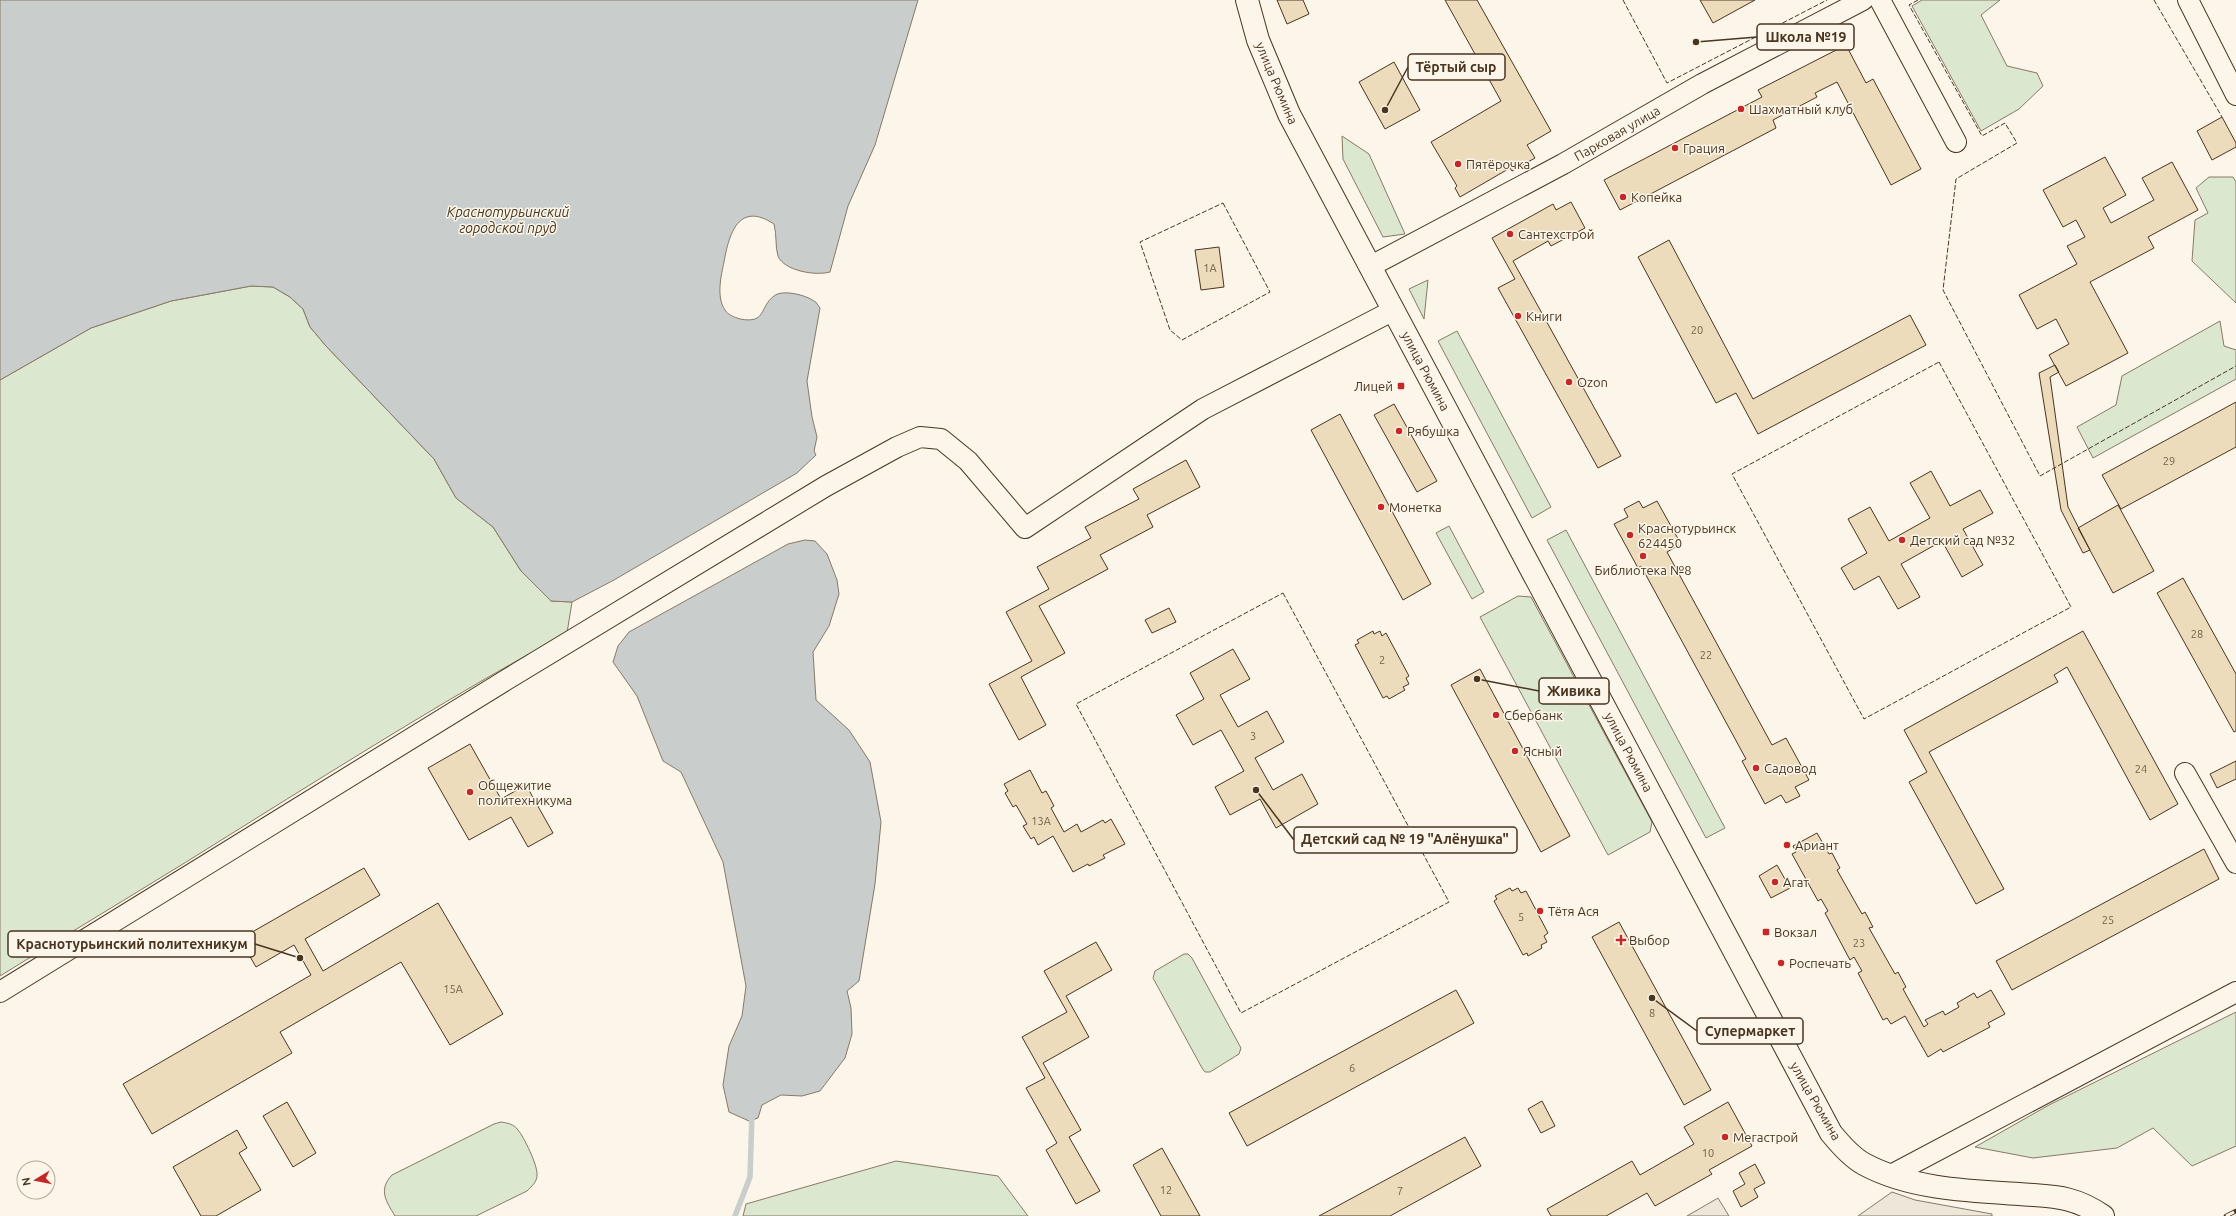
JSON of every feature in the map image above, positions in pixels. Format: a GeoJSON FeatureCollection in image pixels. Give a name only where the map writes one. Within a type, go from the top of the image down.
{"type":"FeatureCollection","features":[{"type":"Feature","properties":{"kind":"main road","name":"улица Рюмина"},"geometry":{"type":"LineString","coordinates":[[1247,0],[1258,40],[1290,114],[1831,1133],[1843,1148],[1864,1164],[1891,1175],[1911,1181],[1950,1188],[2061,1196],[2086,1204],[2103,1216]]}},
{"type":"Feature","properties":{"kind":"street","name":"Парковая улица"},"geometry":{"type":"LineString","coordinates":[[1371,266],[1569,160],[1702,84],[1863,0]]}},
{"type":"Feature","properties":{"kind":"street"},"geometry":{"type":"LineString","coordinates":[[1880,0],[1956,142]]}},
{"type":"Feature","properties":{"kind":"street"},"geometry":{"type":"LineString","coordinates":[[2188,0],[2236,95]]}},
{"type":"Feature","properties":{"kind":"street"},"geometry":{"type":"LineString","coordinates":[[0,992],[513,676],[819,490],[897,447],[920,437],[941,439],[968,461],[1025,528],[1202,409],[1394,310]]}},
{"type":"Feature","properties":{"kind":"street"},"geometry":{"type":"LineString","coordinates":[[2185,773],[2236,863]]}},
{"type":"Feature","properties":{"kind":"street"},"geometry":{"type":"LineString","coordinates":[[1891,1175],[2236,992]]}},
{"type":"Feature","properties":{"kind":"green space"},"geometry":{"type":"Polygon","coordinates":[[[1922,0],[2000,0],[1981,15],[2007,66],[2037,73],[2043,86],[2019,109],[1981,131],[1912,6],[1922,0]]]}},
{"type":"Feature","properties":{"kind":"green space"},"geometry":{"type":"Polygon","coordinates":[[[1342,136],[1369,154],[1405,234],[1383,237],[1343,159],[1342,136]]]}},
{"type":"Feature","properties":{"kind":"green space"},"geometry":{"type":"Polygon","coordinates":[[[2209,177],[2233,177],[2236,182],[2236,303],[2192,261],[2195,220],[2208,213],[2196,188],[2209,177]]]}},
{"type":"Feature","properties":{"kind":"green space"},"geometry":{"type":"Polygon","coordinates":[[[1428,280],[1424,319],[1409,289],[1428,280]]]}},
{"type":"Feature","properties":{"kind":"green space"},"geometry":{"type":"Polygon","coordinates":[[[251,286],[273,287],[290,297],[303,309],[310,327],[326,346],[434,459],[456,498],[493,527],[521,571],[551,601],[572,602],[567,633],[486,678],[406,726],[0,976],[0,380],[91,328],[171,301],[251,286]]]}},
{"type":"Feature","properties":{"kind":"green space"},"geometry":{"type":"Polygon","coordinates":[[[2220,321],[2224,346],[2236,350],[2236,379],[2093,458],[2077,427],[2116,405],[2122,376],[2220,321]]]}},
{"type":"Feature","properties":{"kind":"green space"},"geometry":{"type":"Polygon","coordinates":[[[1457,331],[1551,507],[1532,518],[1438,341],[1457,331]]]}},
{"type":"Feature","properties":{"kind":"green space"},"geometry":{"type":"Polygon","coordinates":[[[1449,526],[1484,592],[1472,599],[1436,533],[1449,526]]]}},
{"type":"Feature","properties":{"kind":"green space"},"geometry":{"type":"Polygon","coordinates":[[[1566,530],[1725,828],[1706,838],[1547,540],[1566,530]]]}},
{"type":"Feature","properties":{"kind":"green space"},"geometry":{"type":"Polygon","coordinates":[[[1518,596],[1531,597],[1652,822],[1650,832],[1608,855],[1480,617],[1518,596]]]}},
{"type":"Feature","properties":{"kind":"green space"},"geometry":{"type":"Polygon","coordinates":[[[1184,954],[1188,954],[1192,958],[1241,1048],[1239,1054],[1210,1072],[1205,1072],[1202,1068],[1153,978],[1155,971],[1184,954]]]}},
{"type":"Feature","properties":{"kind":"green space"},"geometry":{"type":"Polygon","coordinates":[[[2236,1012],[2236,1146],[2192,1166],[2153,1128],[2117,1148],[2033,1158],[1975,1147],[2049,1105],[2236,1012]]]}},
{"type":"Feature","properties":{"kind":"green space"},"geometry":{"type":"Polygon","coordinates":[[[501,1122],[510,1124],[516,1128],[524,1139],[533,1159],[537,1171],[537,1177],[534,1184],[527,1191],[476,1216],[395,1216],[386,1200],[384,1191],[388,1180],[392,1175],[494,1124],[501,1122]]]}},
{"type":"Feature","properties":{"kind":"green space"},"geometry":{"type":"Polygon","coordinates":[[[896,1161],[998,1176],[1028,1216],[743,1216],[746,1204],[896,1161]]]}},
{"type":"Feature","properties":{"kind":"shaded area"},"geometry":{"type":"Polygon","coordinates":[[[1892,1192],[1915,1200],[1992,1214],[1992,1216],[1858,1216],[1892,1192]]]}},
{"type":"Feature","properties":{"kind":"shaded area"},"geometry":{"type":"Polygon","coordinates":[[[1718,1198],[1729,1216],[1687,1216],[1718,1198]]]}},
{"type":"Feature","properties":{"kind":"water","name":"Краснотурьинский городской пруд"},"geometry":{"type":"Polygon","coordinates":[[[0,0],[918,0],[875,145],[848,206],[830,272],[809,273],[793,269],[781,261],[778,256],[774,224],[762,218],[752,216],[744,218],[733,231],[726,251],[720,293],[722,305],[729,315],[740,319],[755,319],[762,314],[769,300],[782,293],[806,297],[817,303],[820,308],[807,381],[812,417],[817,437],[814,451],[816,455],[797,473],[614,580],[572,602],[551,601],[521,571],[493,527],[456,498],[434,459],[326,346],[310,327],[303,309],[290,297],[273,287],[251,286],[171,301],[91,328],[0,380],[0,0]]]}},
{"type":"Feature","properties":{"kind":"water"},"geometry":{"type":"Polygon","coordinates":[[[805,540],[815,541],[827,554],[837,580],[839,594],[829,626],[813,652],[816,700],[849,730],[870,762],[881,822],[875,884],[859,981],[847,991],[851,1008],[852,1034],[845,1058],[820,1091],[802,1096],[781,1095],[762,1105],[758,1118],[749,1121],[729,1112],[723,1085],[729,1046],[742,1016],[746,986],[723,862],[681,772],[663,761],[637,696],[613,662],[618,646],[629,632],[788,544],[805,540]]]}},
{"type":"Feature","properties":{"kind":"building"},"geometry":{"type":"Polygon","coordinates":[[[1277,0],[1303,0],[1309,14],[1287,24],[1277,0]]]}},
{"type":"Feature","properties":{"kind":"building"},"geometry":{"type":"Polygon","coordinates":[[[1445,0],[1477,0],[1551,131],[1527,145],[1535,158],[1512,171],[1510,168],[1460,197],[1455,188],[1457,186],[1431,142],[1501,101],[1445,0]]]}},
{"type":"Feature","properties":{"kind":"building"},"geometry":{"type":"Polygon","coordinates":[[[1700,0],[1755,0],[1713,23],[1700,0]]]}},
{"type":"Feature","properties":{"kind":"building"},"geometry":{"type":"Polygon","coordinates":[[[1846,45],[1866,83],[1873,79],[1921,169],[1891,185],[1837,82],[1815,93],[1817,97],[1773,120],[1776,128],[1620,210],[1604,180],[1762,97],[1758,90],[1846,45]]]}},
{"type":"Feature","properties":{"kind":"building"},"geometry":{"type":"Polygon","coordinates":[[[1394,62],[1420,110],[1385,129],[1359,82],[1394,62]]]}},
{"type":"Feature","properties":{"kind":"building"},"geometry":{"type":"Polygon","coordinates":[[[2222,117],[2236,143],[2236,147],[2212,160],[2197,131],[2222,117]]]}},
{"type":"Feature","properties":{"kind":"building"},"geometry":{"type":"Polygon","coordinates":[[[2105,157],[2126,195],[2103,208],[2111,223],[2154,200],[2142,178],[2172,162],[2198,210],[2148,237],[2154,248],[2090,282],[2128,353],[2066,386],[2049,355],[2069,344],[2056,319],[2037,329],[2019,295],[2077,264],[2067,246],[2085,237],[2076,220],[2063,227],[2043,190],[2105,157]]]}},
{"type":"Feature","properties":{"kind":"building"},"geometry":{"type":"Polygon","coordinates":[[[1571,202],[1585,228],[1551,246],[1548,241],[1513,261],[1621,456],[1598,468],[1498,288],[1515,279],[1492,238],[1553,204],[1556,210],[1571,202]]]}},
{"type":"Feature","properties":{"kind":"building"},"geometry":{"type":"Polygon","coordinates":[[[1669,240],[1753,399],[1910,315],[1926,345],[1758,434],[1736,393],[1716,403],[1638,257],[1669,240]]]}},
{"type":"Feature","properties":{"kind":"building"},"geometry":{"type":"Polygon","coordinates":[[[1219,247],[1224,287],[1201,290],[1195,250],[1219,247]]]}},
{"type":"Feature","properties":{"kind":"building"},"geometry":{"type":"Polygon","coordinates":[[[2055,365],[2059,372],[2050,377],[2068,507],[2090,550],[2083,553],[2061,510],[2039,373],[2055,365]]]}},
{"type":"Feature","properties":{"kind":"building"},"geometry":{"type":"Polygon","coordinates":[[[2236,402],[2236,447],[2121,509],[2102,475],[2236,402]]]}},
{"type":"Feature","properties":{"kind":"building"},"geometry":{"type":"Polygon","coordinates":[[[1394,404],[1437,481],[1417,492],[1374,415],[1394,404]]]}},
{"type":"Feature","properties":{"kind":"building"},"geometry":{"type":"Polygon","coordinates":[[[1340,414],[1431,584],[1403,600],[1311,430],[1340,414]]]}},
{"type":"Feature","properties":{"kind":"building"},"geometry":{"type":"Polygon","coordinates":[[[1186,460],[1200,487],[1147,515],[1153,527],[1100,555],[1108,569],[1039,606],[1065,653],[1021,677],[1046,725],[1019,740],[989,684],[1032,661],[1006,612],[1049,589],[1037,567],[1091,538],[1085,527],[1139,499],[1133,489],[1186,460]]]}},
{"type":"Feature","properties":{"kind":"building"},"geometry":{"type":"Polygon","coordinates":[[[1931,471],[1950,506],[1980,490],[1993,513],[1963,529],[1983,565],[1962,577],[1942,541],[1901,564],[1920,597],[1898,609],[1879,576],[1854,590],[1841,568],[1867,553],[1848,519],[1870,507],[1889,541],[1930,518],[1910,483],[1931,471]]]}},
{"type":"Feature","properties":{"kind":"building"},"geometry":{"type":"Polygon","coordinates":[[[1639,501],[1643,508],[1657,501],[1681,544],[1667,552],[1772,745],[1786,738],[1809,780],[1795,787],[1800,796],[1786,803],[1781,795],[1765,804],[1742,761],[1746,759],[1641,566],[1638,568],[1614,524],[1628,517],[1624,509],[1639,501]]]}},
{"type":"Feature","properties":{"kind":"building"},"geometry":{"type":"Polygon","coordinates":[[[2118,505],[2154,571],[2113,593],[2078,528],[2118,505]]]}},
{"type":"Feature","properties":{"kind":"building"},"geometry":{"type":"Polygon","coordinates":[[[2183,578],[2236,674],[2236,731],[2234,732],[2157,593],[2183,578]]]}},
{"type":"Feature","properties":{"kind":"building"},"geometry":{"type":"Polygon","coordinates":[[[1169,608],[1176,622],[1152,633],[1145,620],[1169,608]]]}},
{"type":"Feature","properties":{"kind":"building"},"geometry":{"type":"Polygon","coordinates":[[[1373,631],[1374,634],[1380,631],[1382,636],[1386,633],[1409,676],[1406,678],[1409,684],[1403,687],[1405,690],[1389,699],[1387,696],[1383,698],[1355,645],[1359,643],[1357,640],[1373,631]]]}},
{"type":"Feature","properties":{"kind":"building"},"geometry":{"type":"Polygon","coordinates":[[[2083,631],[2178,804],[2150,820],[2067,667],[2054,675],[2058,682],[1929,752],[2004,889],[1976,904],[1909,782],[1927,772],[1904,730],[2083,631]]]}},
{"type":"Feature","properties":{"kind":"building"},"geometry":{"type":"Polygon","coordinates":[[[1233,649],[1250,679],[1220,695],[1238,727],[1267,711],[1284,742],[1255,758],[1273,790],[1302,774],[1318,804],[1276,828],[1260,799],[1230,815],[1215,787],[1244,771],[1221,730],[1193,745],[1176,715],[1204,699],[1190,673],[1233,649]]]}},
{"type":"Feature","properties":{"kind":"building"},"geometry":{"type":"Polygon","coordinates":[[[1480,669],[1570,836],[1541,852],[1451,685],[1480,669]]]}},
{"type":"Feature","properties":{"kind":"building","name":"Общежитие политехникума"},"geometry":{"type":"Polygon","coordinates":[[[470,744],[501,799],[526,785],[553,833],[528,847],[511,817],[469,840],[428,768],[470,744]]]}},
{"type":"Feature","properties":{"kind":"building"},"geometry":{"type":"Polygon","coordinates":[[[2236,761],[2236,779],[2217,788],[2210,774],[2236,761]]]}},
{"type":"Feature","properties":{"kind":"building"},"geometry":{"type":"Polygon","coordinates":[[[1030,770],[1042,793],[1046,791],[1054,806],[1051,808],[1064,832],[1077,824],[1081,832],[1103,820],[1105,823],[1111,819],[1125,844],[1103,855],[1105,858],[1089,866],[1088,864],[1073,872],[1053,836],[1038,845],[1034,837],[1031,839],[1023,826],[1027,824],[1016,805],[1013,807],[1005,793],[1008,791],[1004,784],[1030,770]]]}},
{"type":"Feature","properties":{"kind":"building"},"geometry":{"type":"Polygon","coordinates":[[[1817,833],[1829,854],[1832,853],[1840,868],[1837,870],[1862,914],[1865,912],[1873,927],[1869,928],[1895,974],[1898,972],[1906,987],[1903,989],[1924,1027],[1928,1024],[1925,1020],[1943,1011],[1945,1015],[1959,1007],[1957,1003],[1974,993],[1977,998],[1991,990],[2005,1014],[1988,1023],[1990,1027],[1943,1052],[1941,1049],[1928,1057],[1905,1016],[1891,1024],[1887,1018],[1883,1020],[1858,973],[1862,971],[1854,957],[1850,960],[1825,913],[1828,911],[1821,899],[1818,901],[1792,854],[1796,852],[1793,846],[1817,833]]]}},
{"type":"Feature","properties":{"kind":"building"},"geometry":{"type":"Polygon","coordinates":[[[2204,849],[2219,879],[2012,990],[1996,961],[2204,849]]]}},
{"type":"Feature","properties":{"kind":"building"},"geometry":{"type":"Polygon","coordinates":[[[1777,865],[1790,888],[1771,898],[1759,876],[1777,865]]]}},
{"type":"Feature","properties":{"kind":"building"},"geometry":{"type":"Polygon","coordinates":[[[364,868],[380,895],[305,939],[323,971],[438,903],[503,1014],[450,1045],[401,962],[280,1032],[292,1053],[152,1134],[123,1084],[311,975],[294,945],[256,967],[240,939],[364,868]]]}},
{"type":"Feature","properties":{"kind":"building"},"geometry":{"type":"Polygon","coordinates":[[[1510,888],[1512,891],[1518,888],[1521,893],[1526,891],[1548,933],[1544,936],[1547,942],[1541,945],[1542,948],[1528,956],[1527,953],[1523,955],[1494,901],[1497,899],[1495,896],[1510,888]]]}},
{"type":"Feature","properties":{"kind":"building"},"geometry":{"type":"Polygon","coordinates":[[[1619,922],[1711,1090],[1684,1105],[1592,937],[1619,922]]]}},
{"type":"Feature","properties":{"kind":"building"},"geometry":{"type":"Polygon","coordinates":[[[1096,942],[1112,970],[1066,996],[1089,1037],[1043,1063],[1081,1130],[1069,1137],[1100,1191],[1076,1204],[1046,1150],[1057,1143],[1026,1088],[1045,1078],[1022,1037],[1067,1012],[1044,971],[1096,942]]]}},
{"type":"Feature","properties":{"kind":"building"},"geometry":{"type":"Polygon","coordinates":[[[1456,990],[1474,1023],[1247,1146],[1229,1113],[1456,990]]]}},
{"type":"Feature","properties":{"kind":"building"},"geometry":{"type":"Polygon","coordinates":[[[1542,1101],[1555,1126],[1541,1133],[1528,1109],[1542,1101]]]}},
{"type":"Feature","properties":{"kind":"building"},"geometry":{"type":"Polygon","coordinates":[[[287,1102],[316,1153],[293,1167],[263,1116],[287,1102]]]}},
{"type":"Feature","properties":{"kind":"building"},"geometry":{"type":"Polygon","coordinates":[[[1728,1102],[1752,1146],[1709,1170],[1712,1174],[1655,1206],[1647,1193],[1606,1216],[1551,1216],[1547,1209],[1632,1161],[1640,1175],[1694,1144],[1684,1127],[1728,1102]]]}},
{"type":"Feature","properties":{"kind":"building"},"geometry":{"type":"Polygon","coordinates":[[[237,1130],[247,1148],[239,1153],[261,1190],[216,1216],[201,1216],[173,1167],[237,1130]]]}},
{"type":"Feature","properties":{"kind":"building"},"geometry":{"type":"Polygon","coordinates":[[[1465,1137],[1481,1166],[1390,1216],[1319,1216],[1465,1137]]]}},
{"type":"Feature","properties":{"kind":"building"},"geometry":{"type":"Polygon","coordinates":[[[1162,1148],[1200,1216],[1161,1216],[1133,1165],[1162,1148]]]}},
{"type":"Feature","properties":{"kind":"building"},"geometry":{"type":"Polygon","coordinates":[[[1755,1164],[1765,1183],[1754,1189],[1758,1197],[1741,1207],[1733,1191],[1745,1184],[1739,1173],[1755,1164]]]}},
{"type":"Feature","properties":{"kind":"waterway"},"geometry":{"type":"LineString","coordinates":[[735,1216],[750,1177],[752,1113]]}},
{"type":"Feature","properties":{"kind":"railway"},"geometry":{"type":"LineString","coordinates":[[2226,1216],[2236,1211]]}},
{"type":"Feature","properties":{"kind":"fence"},"geometry":{"type":"LineString","coordinates":[[1623,0],[1667,83],[1827,0]]}},
{"type":"Feature","properties":{"kind":"fence"},"geometry":{"type":"LineString","coordinates":[[1918,0],[1909,5],[1982,136],[2005,123],[2017,143],[1956,179],[1943,290],[2040,476],[2236,366]]}},
{"type":"Feature","properties":{"kind":"fence"},"geometry":{"type":"LineString","coordinates":[[2154,0],[2222,117]]}},
{"type":"Feature","properties":{"kind":"fence"},"geometry":{"type":"LineString","coordinates":[[1223,203],[1270,292],[1182,340],[1170,330],[1140,242],[1223,203]]}},
{"type":"Feature","properties":{"kind":"fence"},"geometry":{"type":"LineString","coordinates":[[1939,362],[2071,607],[1864,719],[1732,474],[1939,362]]}},
{"type":"Feature","properties":{"kind":"fence"},"geometry":{"type":"LineString","coordinates":[[1283,593],[1449,902],[1241,1013],[1076,704],[1283,593]]}},
{"type":"Feature","properties":{"kind":"place","name":"Школа №19"},"geometry":{"type":"Point","coordinates":[1696,42]}},
{"type":"Feature","properties":{"kind":"place","name":"Шахматный клуб"},"geometry":{"type":"Point","coordinates":[1741,109]}},
{"type":"Feature","properties":{"kind":"place","name":"Тёртый сыр"},"geometry":{"type":"Point","coordinates":[1385,110]}},
{"type":"Feature","properties":{"kind":"place","name":"Грация"},"geometry":{"type":"Point","coordinates":[1675,148]}},
{"type":"Feature","properties":{"kind":"place","name":"Пятёрочка"},"geometry":{"type":"Point","coordinates":[1458,164]}},
{"type":"Feature","properties":{"kind":"place","name":"Копейка"},"geometry":{"type":"Point","coordinates":[1623,197]}},
{"type":"Feature","properties":{"kind":"place","name":"Сантехстрой"},"geometry":{"type":"Point","coordinates":[1510,234]}},
{"type":"Feature","properties":{"kind":"place","name":"Книги"},"geometry":{"type":"Point","coordinates":[1518,316]}},
{"type":"Feature","properties":{"kind":"place","name":"Ozon"},"geometry":{"type":"Point","coordinates":[1569,382]}},
{"type":"Feature","properties":{"kind":"place","name":"Лицей"},"geometry":{"type":"Point","coordinates":[1401,386]}},
{"type":"Feature","properties":{"kind":"place","name":"Рябушка"},"geometry":{"type":"Point","coordinates":[1399,431]}},
{"type":"Feature","properties":{"kind":"place","name":"Монетка"},"geometry":{"type":"Point","coordinates":[1381,507]}},
{"type":"Feature","properties":{"kind":"place","name":"Краснотурьинск 624450"},"geometry":{"type":"Point","coordinates":[1630,535]}},
{"type":"Feature","properties":{"kind":"place","name":"Детский сад №32"},"geometry":{"type":"Point","coordinates":[1902,540]}},
{"type":"Feature","properties":{"kind":"place","name":"Библиотека №8"},"geometry":{"type":"Point","coordinates":[1643,556]}},
{"type":"Feature","properties":{"kind":"place","name":"Живика"},"geometry":{"type":"Point","coordinates":[1477,679]}},
{"type":"Feature","properties":{"kind":"place","name":"Сбербанк"},"geometry":{"type":"Point","coordinates":[1496,715]}},
{"type":"Feature","properties":{"kind":"place","name":"Ясный"},"geometry":{"type":"Point","coordinates":[1515,751]}},
{"type":"Feature","properties":{"kind":"place","name":"Садовод"},"geometry":{"type":"Point","coordinates":[1756,768]}},
{"type":"Feature","properties":{"kind":"place","name":"Детский сад № 19 \"Алёнушка\""},"geometry":{"type":"Point","coordinates":[1256,790]}},
{"type":"Feature","properties":{"kind":"place","name":"Общежитие политехникума"},"geometry":{"type":"Point","coordinates":[470,792]}},
{"type":"Feature","properties":{"kind":"place","name":"Ариант"},"geometry":{"type":"Point","coordinates":[1787,845]}},
{"type":"Feature","properties":{"kind":"place","name":"Агат"},"geometry":{"type":"Point","coordinates":[1775,882]}},
{"type":"Feature","properties":{"kind":"place","name":"Тётя Ася"},"geometry":{"type":"Point","coordinates":[1540,911]}},
{"type":"Feature","properties":{"kind":"place","name":"Вокзал"},"geometry":{"type":"Point","coordinates":[1766,932]}},
{"type":"Feature","properties":{"kind":"place","name":"Выбор"},"geometry":{"type":"Point","coordinates":[1621,940]}},
{"type":"Feature","properties":{"kind":"place","name":"Краснотурьинский политехникум"},"geometry":{"type":"Point","coordinates":[300,958]}},
{"type":"Feature","properties":{"kind":"place","name":"Роспечать"},"geometry":{"type":"Point","coordinates":[1781,963]}},
{"type":"Feature","properties":{"kind":"place","name":"Супермаркет"},"geometry":{"type":"Point","coordinates":[1652,998]}},
{"type":"Feature","properties":{"kind":"place","name":"Мегастрой"},"geometry":{"type":"Point","coordinates":[1725,1137]}}]}
